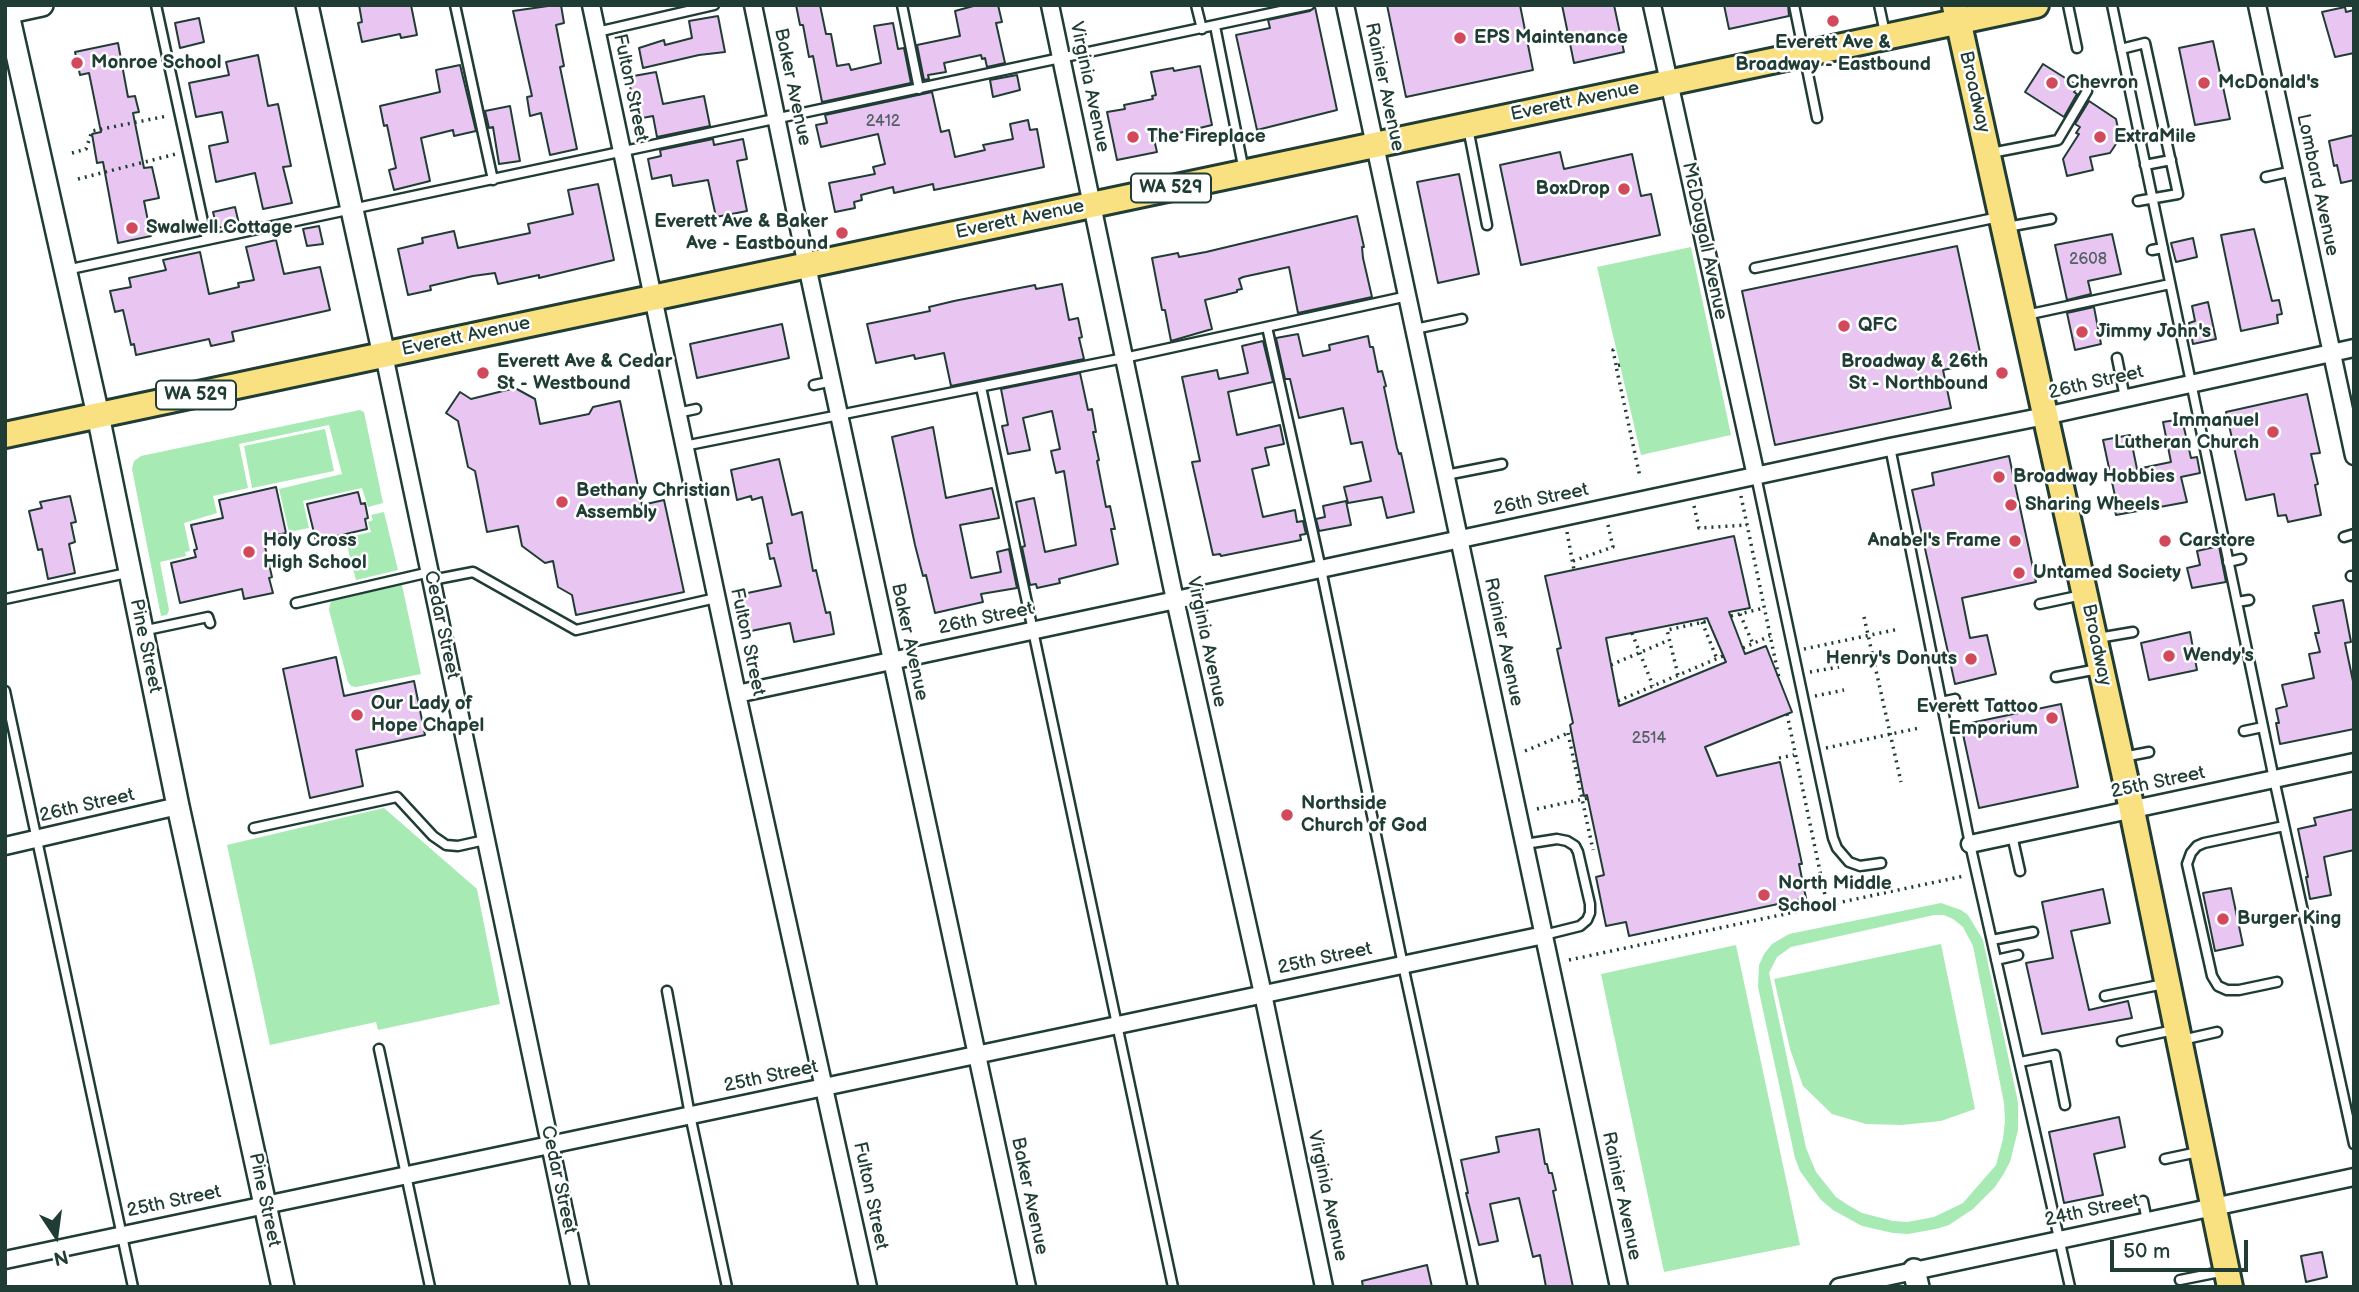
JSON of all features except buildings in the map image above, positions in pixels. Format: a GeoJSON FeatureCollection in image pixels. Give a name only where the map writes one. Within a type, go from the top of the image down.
{"type":"FeatureCollection","features":[{"type":"Feature","properties":{"kind":"main road","name":"Everett Avenue"},"geometry":{"type":"LineString","coordinates":[[6,431],[98,415],[384,355],[1885,36],[1956,13],[2036,5]]}},
{"type":"Feature","properties":{"kind":"main road","name":"Broadway"},"geometry":{"type":"LineString","coordinates":[[1956,13],[2132,810],[2228,1278]]}},
{"type":"Feature","properties":{"kind":"street"},"geometry":{"type":"LineString","coordinates":[[6,10],[42,5]]}},
{"type":"Feature","properties":{"kind":"street","name":"Cedar Street"},"geometry":{"type":"LineString","coordinates":[[307,5],[384,355],[580,1287]]}},
{"type":"Feature","properties":{"kind":"street","name":"Fulton Street"},"geometry":{"type":"LineString","coordinates":[[591,5],[716,598],[868,1287]]}},
{"type":"Feature","properties":{"kind":"street","name":"Baker Avenue"},"geometry":{"type":"LineString","coordinates":[[753,5],[1027,1287]]}},
{"type":"Feature","properties":{"kind":"street","name":"Virginia Avenue"},"geometry":{"type":"LineString","coordinates":[[1051,5],[1175,600],[1263,994],[1324,1287]]}},
{"type":"Feature","properties":{"kind":"street","name":"Rainier Avenue"},"geometry":{"type":"LineString","coordinates":[[1346,5],[1619,1287]]}},
{"type":"Feature","properties":{"kind":"street","name":"McDougall Avenue"},"geometry":{"type":"LineString","coordinates":[[1651,5],[1756,476]]}},
{"type":"Feature","properties":{"kind":"street","name":"Lombard Avenue"},"geometry":{"type":"LineString","coordinates":[[2258,5],[2354,456]]}},
{"type":"Feature","properties":{"kind":"street","name":"Pine Street"},"geometry":{"type":"LineString","coordinates":[[6,10],[98,415],[178,806],[282,1287]]}},
{"type":"Feature","properties":{"kind":"street","name":"26th Street"},"geometry":{"type":"LineString","coordinates":[[737,694],[2354,348]]}},
{"type":"Feature","properties":{"kind":"street","name":"25th Street"},"geometry":{"type":"LineString","coordinates":[[1970,844],[2354,762]]}},
{"type":"Feature","properties":{"kind":"street","name":"26th Street"},"geometry":{"type":"LineString","coordinates":[[5,846],[178,806]]}},
{"type":"Feature","properties":{"kind":"street","name":"25th Street"},"geometry":{"type":"LineString","coordinates":[[5,1260],[1544,935]]}},
{"type":"Feature","properties":{"kind":"street","name":"24th Street"},"geometry":{"type":"LineString","coordinates":[[1839,1287],[1916,1279],[2060,1239],[2354,1177]]}},
{"type":"Feature","properties":{"kind":"lane"},"geometry":{"type":"LineString","coordinates":[[156,5],[207,240]]}},
{"type":"Feature","properties":{"kind":"lane"},"geometry":{"type":"LineString","coordinates":[[455,5],[493,180]]}},
{"type":"Feature","properties":{"kind":"lane"},"geometry":{"type":"LineString","coordinates":[[597,32],[715,5]]}},
{"type":"Feature","properties":{"kind":"lane"},"geometry":{"type":"LineString","coordinates":[[902,5],[919,89]]}},
{"type":"Feature","properties":{"kind":"lane"},"geometry":{"type":"LineString","coordinates":[[1196,5],[1202,29]]}},
{"type":"Feature","properties":{"kind":"lane"},"geometry":{"type":"LineString","coordinates":[[66,270],[1309,5]]}},
{"type":"Feature","properties":{"kind":"lane"},"geometry":{"type":"LineString","coordinates":[[1794,5],[1817,118]]}},
{"type":"Feature","properties":{"kind":"lane"},"geometry":{"type":"LineString","coordinates":[[1879,5],[1885,36]]}},
{"type":"Feature","properties":{"kind":"lane"},"geometry":{"type":"LineString","coordinates":[[2067,5],[2077,47]]}},
{"type":"Feature","properties":{"kind":"lane"},"geometry":{"type":"LineString","coordinates":[[2112,5],[2274,779],[2354,1144]]}},
{"type":"Feature","properties":{"kind":"lane"},"geometry":{"type":"LineString","coordinates":[[1215,26],[1244,172]]}},
{"type":"Feature","properties":{"kind":"lane"},"geometry":{"type":"LineString","coordinates":[[2121,49],[2145,43],[2178,194],[2138,201]]}},
{"type":"Feature","properties":{"kind":"lane"},"geometry":{"type":"LineString","coordinates":[[1988,154],[2058,140],[2087,91]]}},
{"type":"Feature","properties":{"kind":"lane"},"geometry":{"type":"LineString","coordinates":[[1467,125],[1487,225]]}},
{"type":"Feature","properties":{"kind":"lane"},"geometry":{"type":"LineString","coordinates":[[2146,165],[2171,160]]}},
{"type":"Feature","properties":{"kind":"lane"},"geometry":{"type":"LineString","coordinates":[[2266,177],[2293,172]]}},
{"type":"Feature","properties":{"kind":"lane"},"geometry":{"type":"LineString","coordinates":[[1755,268],[2003,222],[2051,219]]}},
{"type":"Feature","properties":{"kind":"lane"},"geometry":{"type":"LineString","coordinates":[[2152,250],[2162,248]]}},
{"type":"Feature","properties":{"kind":"lane"},"geometry":{"type":"LineString","coordinates":[[2023,315],[2170,284]]}},
{"type":"Feature","properties":{"kind":"lane"},"geometry":{"type":"LineString","coordinates":[[684,446],[1124,358],[1408,296]]}},
{"type":"Feature","properties":{"kind":"lane"},"geometry":{"type":"LineString","coordinates":[[1415,329],[1462,319]]}},
{"type":"Feature","properties":{"kind":"lane"},"geometry":{"type":"LineString","coordinates":[[1267,327],[1473,1287]]}},
{"type":"Feature","properties":{"kind":"lane"},"geometry":{"type":"LineString","coordinates":[[2117,358],[2125,398]]}},
{"type":"Feature","properties":{"kind":"lane"},"geometry":{"type":"LineString","coordinates":[[814,385],[833,381]]}},
{"type":"Feature","properties":{"kind":"lane"},"geometry":{"type":"LineString","coordinates":[[981,387],[1035,630],[1173,1287]]}},
{"type":"Feature","properties":{"kind":"lane"},"geometry":{"type":"LineString","coordinates":[[677,413],[696,409]]}},
{"type":"Feature","properties":{"kind":"lane"},"geometry":{"type":"LineString","coordinates":[[1890,447],[1970,844],[2070,1287]]}},
{"type":"Feature","properties":{"kind":"lane"},"geometry":{"type":"LineString","coordinates":[[1446,475],[1502,464]]}},
{"type":"Feature","properties":{"kind":"lane"},"geometry":{"type":"LineString","coordinates":[[1756,476],[1837,848],[1849,862],[1860,866],[1881,863]]}},
{"type":"Feature","properties":{"kind":"lane"},"geometry":{"type":"LineString","coordinates":[[2344,537],[2354,534]]}},
{"type":"Feature","properties":{"kind":"lane"},"geometry":{"type":"LineString","coordinates":[[2228,562],[2241,559]]}},
{"type":"Feature","properties":{"kind":"lane"},"geometry":{"type":"LineString","coordinates":[[5,599],[130,572]]}},
{"type":"Feature","properties":{"kind":"lane"},"geometry":{"type":"LineString","coordinates":[[296,603],[431,576],[473,572],[576,631],[716,598]]}},
{"type":"Feature","properties":{"kind":"lane"},"geometry":{"type":"LineString","coordinates":[[2040,604],[2084,594]]}},
{"type":"Feature","properties":{"kind":"lane"},"geometry":{"type":"LineString","coordinates":[[2237,602],[2249,600]]}},
{"type":"Feature","properties":{"kind":"lane"},"geometry":{"type":"LineString","coordinates":[[142,631],[208,617],[209,623]]}},
{"type":"Feature","properties":{"kind":"lane"},"geometry":{"type":"LineString","coordinates":[[1926,629],[1938,626]]}},
{"type":"Feature","properties":{"kind":"lane"},"geometry":{"type":"LineString","coordinates":[[2094,639],[2133,632]]}},
{"type":"Feature","properties":{"kind":"lane"},"geometry":{"type":"LineString","coordinates":[[2056,677],[2101,668]]}},
{"type":"Feature","properties":{"kind":"lane"},"geometry":{"type":"LineString","coordinates":[[5,691],[133,1287]]}},
{"type":"Feature","properties":{"kind":"lane"},"geometry":{"type":"LineString","coordinates":[[1941,702],[1955,699]]}},
{"type":"Feature","properties":{"kind":"lane"},"geometry":{"type":"LineString","coordinates":[[2244,731],[2263,727]]}},
{"type":"Feature","properties":{"kind":"lane"},"geometry":{"type":"LineString","coordinates":[[2120,758],[2149,752]]}},
{"type":"Feature","properties":{"kind":"lane"},"geometry":{"type":"LineString","coordinates":[[254,828],[397,796],[433,836],[446,845],[458,846],[485,840]]}},
{"type":"Feature","properties":{"kind":"lane"},"geometry":{"type":"LineString","coordinates":[[2277,982],[2239,990],[2227,990],[2218,986],[2212,976],[2187,864],[2196,846],[2284,826]]}},
{"type":"Feature","properties":{"kind":"lane"},"geometry":{"type":"LineString","coordinates":[[2012,835],[2020,871]]}},
{"type":"Feature","properties":{"kind":"lane"},"geometry":{"type":"LineString","coordinates":[[1525,844],[1557,839],[1575,846],[1590,904],[1590,913],[1580,926],[1544,935]]}},
{"type":"Feature","properties":{"kind":"lane"},"geometry":{"type":"LineString","coordinates":[[1992,940],[2033,932]]}},
{"type":"Feature","properties":{"kind":"lane"},"geometry":{"type":"LineString","coordinates":[[1996,960],[2018,955]]}},
{"type":"Feature","properties":{"kind":"lane"},"geometry":{"type":"LineString","coordinates":[[2105,996],[2167,983]]}},
{"type":"Feature","properties":{"kind":"lane"},"geometry":{"type":"LineString","coordinates":[[667,991],[727,1287]]}},
{"type":"Feature","properties":{"kind":"lane"},"geometry":{"type":"LineString","coordinates":[[2122,1041],[2217,1032]]}},
{"type":"Feature","properties":{"kind":"lane"},"geometry":{"type":"LineString","coordinates":[[379,1049],[430,1287]]}},
{"type":"Feature","properties":{"kind":"lane"},"geometry":{"type":"LineString","coordinates":[[2020,1062],[2055,1055],[2066,1105]]}},
{"type":"Feature","properties":{"kind":"lane"},"geometry":{"type":"LineString","coordinates":[[2165,1159],[2201,1151]]}},
{"type":"Feature","properties":{"kind":"lane"},"geometry":{"type":"LineString","coordinates":[[2143,1201],[2147,1221]]}},
{"type":"Feature","properties":{"kind":"lane"},"geometry":{"type":"LineString","coordinates":[[2180,1280],[2228,1278]]}},
{"type":"Feature","properties":{"kind":"path"},"geometry":{"type":"LineString","coordinates":[[72,153],[86,149],[92,131],[180,113]]}},
{"type":"Feature","properties":{"kind":"path"},"geometry":{"type":"LineString","coordinates":[[78,179],[188,152]]}},
{"type":"Feature","properties":{"kind":"path"},"geometry":{"type":"LineString","coordinates":[[1616,349],[1613,350],[1640,477]]}},
{"type":"Feature","properties":{"kind":"path"},"geometry":{"type":"LineString","coordinates":[[1741,496],[1779,678]]}},
{"type":"Feature","properties":{"kind":"path"},"geometry":{"type":"LineString","coordinates":[[1694,506],[1699,528],[1747,525]]}},
{"type":"Feature","properties":{"kind":"path"},"geometry":{"type":"LineString","coordinates":[[1573,561],[1613,547],[1608,524]]}},
{"type":"Feature","properties":{"kind":"path"},"geometry":{"type":"LineString","coordinates":[[1567,533],[1574,570]]}},
{"type":"Feature","properties":{"kind":"path"},"geometry":{"type":"LineString","coordinates":[[1731,616],[1764,608]]}},
{"type":"Feature","properties":{"kind":"path"},"geometry":{"type":"LineString","coordinates":[[1740,614],[1752,643]]}},
{"type":"Feature","properties":{"kind":"path"},"geometry":{"type":"LineString","coordinates":[[1864,617],[1901,782]]}},
{"type":"Feature","properties":{"kind":"path"},"geometry":{"type":"LineString","coordinates":[[1678,675],[1667,630],[1709,621]]}},
{"type":"Feature","properties":{"kind":"path"},"geometry":{"type":"LineString","coordinates":[[1702,622],[1717,659]]}},
{"type":"Feature","properties":{"kind":"path"},"geometry":{"type":"LineString","coordinates":[[1774,656],[1899,629]]}},
{"type":"Feature","properties":{"kind":"path"},"geometry":{"type":"LineString","coordinates":[[1632,633],[1653,686]]}},
{"type":"Feature","properties":{"kind":"path"},"geometry":{"type":"LineString","coordinates":[[1743,648],[1770,636]]}},
{"type":"Feature","properties":{"kind":"path"},"geometry":{"type":"LineString","coordinates":[[1611,665],[1670,640]]}},
{"type":"Feature","properties":{"kind":"path"},"geometry":{"type":"LineString","coordinates":[[1618,701],[1723,656]]}},
{"type":"Feature","properties":{"kind":"path"},"geometry":{"type":"LineString","coordinates":[[1810,673],[1839,667]]}},
{"type":"Feature","properties":{"kind":"path"},"geometry":{"type":"LineString","coordinates":[[1815,696],[1844,690]]}},
{"type":"Feature","properties":{"kind":"path"},"geometry":{"type":"LineString","coordinates":[[1787,714],[1827,905]]}},
{"type":"Feature","properties":{"kind":"path"},"geometry":{"type":"LineString","coordinates":[[1779,758],[1919,728]]}},
{"type":"Feature","properties":{"kind":"path"},"geometry":{"type":"LineString","coordinates":[[1525,751],[1569,732],[1585,799],[1593,851]]}},
{"type":"Feature","properties":{"kind":"path"},"geometry":{"type":"LineString","coordinates":[[1537,809],[1585,799]]}},
{"type":"Feature","properties":{"kind":"path"},"geometry":{"type":"LineString","coordinates":[[1569,960],[1977,873]]}},
{"type":"Feature","properties":{"kind":"green space"},"geometry":{"type":"Polygon","coordinates":[[[1691,247],[1731,435],[1641,455],[1597,267],[1691,247]]]}},
{"type":"Feature","properties":{"kind":"green space"},"geometry":{"type":"Polygon","coordinates":[[[360,410],[364,412],[383,503],[368,507],[362,488],[303,501],[309,528],[289,532],[279,489],[342,474],[329,425],[239,444],[248,488],[213,496],[217,513],[184,523],[190,551],[185,552],[186,556],[160,562],[169,610],[167,615],[161,616],[132,469],[134,461],[141,456],[360,410]]]}},
{"type":"Feature","properties":{"kind":"green space"},"geometry":{"type":"Polygon","coordinates":[[[325,429],[334,471],[252,488],[244,446],[325,429]]]}},
{"type":"Feature","properties":{"kind":"green space"},"geometry":{"type":"Polygon","coordinates":[[[384,512],[398,570],[356,580],[345,538],[371,532],[368,522],[373,520],[371,515],[384,512]]]}},
{"type":"Feature","properties":{"kind":"green space"},"geometry":{"type":"Polygon","coordinates":[[[402,585],[421,674],[351,686],[329,610],[330,604],[332,601],[402,585]]]}},
{"type":"Feature","properties":{"kind":"green space"},"geometry":{"type":"Polygon","coordinates":[[[384,808],[477,889],[500,1004],[378,1030],[376,1022],[270,1045],[227,845],[384,808]]]}},
{"type":"Feature","properties":{"kind":"green space"},"geometry":{"type":"Polygon","coordinates":[[[1941,903],[1968,915],[1983,940],[2018,1102],[2018,1130],[2010,1162],[1995,1187],[1973,1209],[1949,1225],[1908,1234],[1862,1226],[1821,1200],[1800,1171],[1758,987],[1759,965],[1764,954],[1772,944],[1789,934],[1941,903]],[[1944,915],[1791,947],[1777,957],[1769,973],[1806,1148],[1816,1172],[1836,1197],[1848,1205],[1862,1213],[1893,1221],[1907,1222],[1934,1217],[1963,1203],[1996,1165],[2003,1139],[2004,1103],[1973,946],[1963,927],[1944,915]]]}},
{"type":"Feature","properties":{"kind":"green space"},"geometry":{"type":"Polygon","coordinates":[[[1941,944],[1975,1109],[1941,1121],[1902,1125],[1866,1124],[1832,1114],[1803,1086],[1790,1049],[1774,979],[1941,944]]]}},
{"type":"Feature","properties":{"kind":"green space"},"geometry":{"type":"Polygon","coordinates":[[[1736,945],[1800,1245],[1664,1272],[1601,974],[1736,945]]]}},
{"type":"Feature","properties":{"kind":"place","name":"Everett Ave & Broadway - Eastbound"},"geometry":{"type":"Point","coordinates":[1833,21]}},
{"type":"Feature","properties":{"kind":"place","name":"EPS Maintenance"},"geometry":{"type":"Point","coordinates":[1460,38]}},
{"type":"Feature","properties":{"kind":"place","name":"Monroe School"},"geometry":{"type":"Point","coordinates":[77,63]}},
{"type":"Feature","properties":{"kind":"place","name":"Chevron"},"geometry":{"type":"Point","coordinates":[2052,83]}},
{"type":"Feature","properties":{"kind":"place","name":"McDonald's"},"geometry":{"type":"Point","coordinates":[2204,83]}},
{"type":"Feature","properties":{"kind":"place","name":"The Fireplace"},"geometry":{"type":"Point","coordinates":[1133,137]}},
{"type":"Feature","properties":{"kind":"place","name":"ExtraMile"},"geometry":{"type":"Point","coordinates":[2100,137]}},
{"type":"Feature","properties":{"kind":"place","name":"BoxDrop"},"geometry":{"type":"Point","coordinates":[1624,189]}},
{"type":"Feature","properties":{"kind":"place","name":"Swalwell Cottage"},"geometry":{"type":"Point","coordinates":[132,228]}},
{"type":"Feature","properties":{"kind":"place","name":"Everett Ave & Baker Ave - Eastbound"},"geometry":{"type":"Point","coordinates":[842,233]}},
{"type":"Feature","properties":{"kind":"place","name":"QFC"},"geometry":{"type":"Point","coordinates":[1844,326]}},
{"type":"Feature","properties":{"kind":"place","name":"Jimmy John's"},"geometry":{"type":"Point","coordinates":[2082,332]}},
{"type":"Feature","properties":{"kind":"place","name":"Everett Ave & Cedar St - Westbound"},"geometry":{"type":"Point","coordinates":[483,373]}},
{"type":"Feature","properties":{"kind":"place","name":"Broadway & 26th St - Northbound"},"geometry":{"type":"Point","coordinates":[2002,373]}},
{"type":"Feature","properties":{"kind":"place","name":"Immanuel Lutheran Church"},"geometry":{"type":"Point","coordinates":[2273,432]}},
{"type":"Feature","properties":{"kind":"place","name":"Broadway Hobbies"},"geometry":{"type":"Point","coordinates":[1999,477]}},
{"type":"Feature","properties":{"kind":"place","name":"Bethany Christian Assembly"},"geometry":{"type":"Point","coordinates":[562,502]}},
{"type":"Feature","properties":{"kind":"place","name":"Sharing Wheels"},"geometry":{"type":"Point","coordinates":[2011,505]}},
{"type":"Feature","properties":{"kind":"place","name":"Anabel's Frame"},"geometry":{"type":"Point","coordinates":[2015,541]}},
{"type":"Feature","properties":{"kind":"place","name":"Carstore"},"geometry":{"type":"Point","coordinates":[2165,541]}},
{"type":"Feature","properties":{"kind":"place","name":"Holy Cross High School"},"geometry":{"type":"Point","coordinates":[249,552]}},
{"type":"Feature","properties":{"kind":"place","name":"Untamed Society"},"geometry":{"type":"Point","coordinates":[2019,573]}},
{"type":"Feature","properties":{"kind":"place","name":"Wendy's"},"geometry":{"type":"Point","coordinates":[2169,656]}},
{"type":"Feature","properties":{"kind":"place","name":"Henry's Donuts"},"geometry":{"type":"Point","coordinates":[1971,659]}},
{"type":"Feature","properties":{"kind":"place","name":"Our Lady of Hope Chapel"},"geometry":{"type":"Point","coordinates":[357,715]}},
{"type":"Feature","properties":{"kind":"place","name":"Everett Tattoo Emporium"},"geometry":{"type":"Point","coordinates":[2052,718]}},
{"type":"Feature","properties":{"kind":"place","name":"Northside Church of God"},"geometry":{"type":"Point","coordinates":[1287,815]}},
{"type":"Feature","properties":{"kind":"place","name":"North Middle School"},"geometry":{"type":"Point","coordinates":[1764,895]}},
{"type":"Feature","properties":{"kind":"place","name":"Burger King"},"geometry":{"type":"Point","coordinates":[2223,919]}}]}
